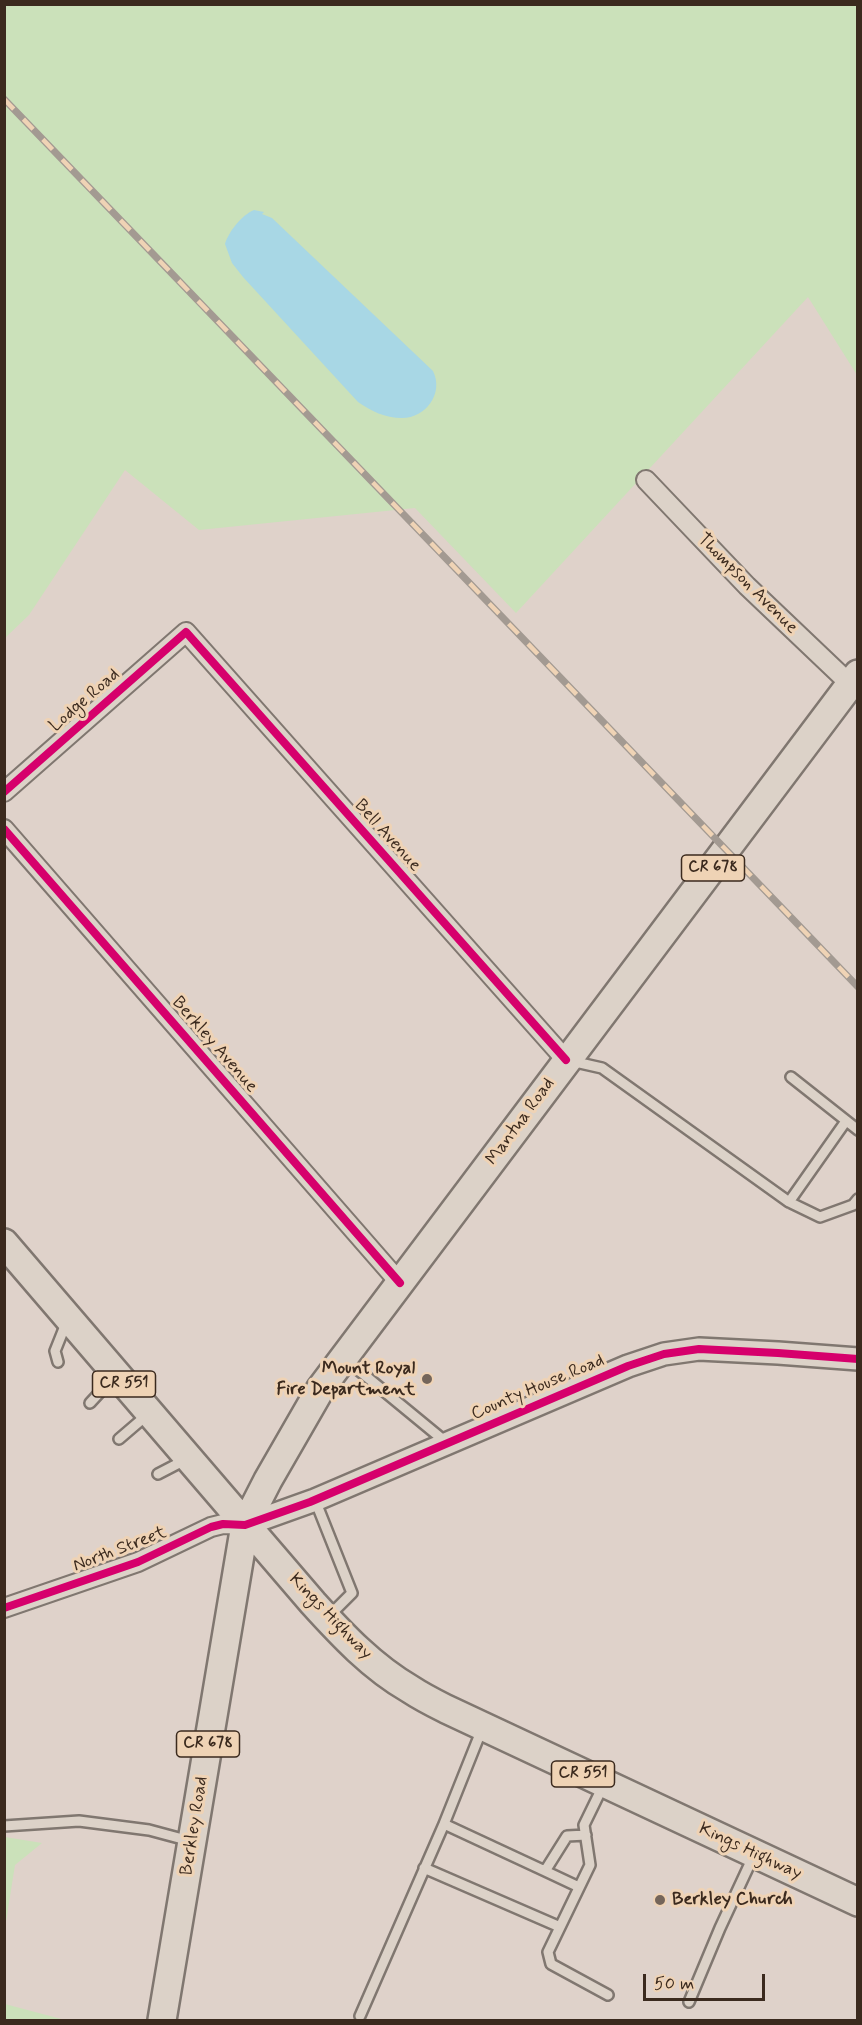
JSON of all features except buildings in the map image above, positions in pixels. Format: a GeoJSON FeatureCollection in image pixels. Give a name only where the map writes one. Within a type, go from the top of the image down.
{"type":"FeatureCollection","features":[{"type":"Feature","properties":{"kind":"main road","name":"Mantua Road"},"geometry":{"type":"LineString","coordinates":[[245,1525],[321,1388],[854,679]]}},
{"type":"Feature","properties":{"kind":"main road","name":"Kings Highway"},"geometry":{"type":"LineString","coordinates":[[4,1243],[245,1525],[360,1652],[408,1689],[483,1727],[858,1902]]}},
{"type":"Feature","properties":{"kind":"main road","name":"Berkley Road"},"geometry":{"type":"LineString","coordinates":[[162,2020],[245,1525]]}},
{"type":"Feature","properties":{"kind":"street","name":"Thompson Avenue"},"geometry":{"type":"LineString","coordinates":[[646,480],[747,586],[854,679]]}},
{"type":"Feature","properties":{"kind":"street","name":"Lodge Road"},"geometry":{"type":"LineString","coordinates":[[4,792],[186,632]]}},
{"type":"Feature","properties":{"kind":"street","name":"Bell Avenue"},"geometry":{"type":"LineString","coordinates":[[186,632],[566,1060]]}},
{"type":"Feature","properties":{"kind":"street","name":"Berkley Avenue"},"geometry":{"type":"LineString","coordinates":[[4,828],[400,1283]]}},
{"type":"Feature","properties":{"kind":"street","name":"County House Road"},"geometry":{"type":"LineString","coordinates":[[245,1525],[315,1500],[628,1366],[664,1354],[699,1349],[858,1359]]}},
{"type":"Feature","properties":{"kind":"street","name":"North Street"},"geometry":{"type":"LineString","coordinates":[[4,1608],[138,1562],[211,1527],[223,1524],[245,1525]]}},
{"type":"Feature","properties":{"kind":"lane"},"geometry":{"type":"LineString","coordinates":[[566,1060],[602,1068],[789,1202],[820,1217],[853,1205],[858,1199]]}},
{"type":"Feature","properties":{"kind":"lane"},"geometry":{"type":"LineString","coordinates":[[791,1077],[858,1130]]}},
{"type":"Feature","properties":{"kind":"lane"},"geometry":{"type":"LineString","coordinates":[[789,1202],[846,1121]]}},
{"type":"Feature","properties":{"kind":"lane"},"geometry":{"type":"LineString","coordinates":[[58,1362],[55,1351],[68,1318]]}},
{"type":"Feature","properties":{"kind":"lane"},"geometry":{"type":"LineString","coordinates":[[344,1357],[447,1443]]}},
{"type":"Feature","properties":{"kind":"lane"},"geometry":{"type":"LineString","coordinates":[[90,1403],[116,1374]]}},
{"type":"Feature","properties":{"kind":"lane"},"geometry":{"type":"LineString","coordinates":[[119,1439],[149,1413]]}},
{"type":"Feature","properties":{"kind":"lane"},"geometry":{"type":"LineString","coordinates":[[158,1474],[188,1458]]}},
{"type":"Feature","properties":{"kind":"lane"},"geometry":{"type":"LineString","coordinates":[[315,1500],[352,1593],[327,1618]]}},
{"type":"Feature","properties":{"kind":"lane"},"geometry":{"type":"LineString","coordinates":[[360,2016],[444,1824],[483,1727]]}},
{"type":"Feature","properties":{"kind":"lane"},"geometry":{"type":"LineString","coordinates":[[604,1784],[584,1825],[590,1865],[548,1952],[551,1964],[608,1995]]}},
{"type":"Feature","properties":{"kind":"lane"},"geometry":{"type":"LineString","coordinates":[[4,1826],[79,1821],[149,1830],[192,1842]]}},
{"type":"Feature","properties":{"kind":"lane"},"geometry":{"type":"LineString","coordinates":[[444,1824],[579,1887]]}},
{"type":"Feature","properties":{"kind":"lane"},"geometry":{"type":"LineString","coordinates":[[545,1870],[567,1836],[586,1835]]}},
{"type":"Feature","properties":{"kind":"lane"},"geometry":{"type":"LineString","coordinates":[[688,2002],[754,1854]]}},
{"type":"Feature","properties":{"kind":"lane"},"geometry":{"type":"LineString","coordinates":[[424,1868],[560,1927]]}},
{"type":"Feature","properties":{"kind":"green space"},"geometry":{"type":"Polygon","coordinates":[[[5,5],[857,5],[857,375],[808,297],[516,613],[415,508],[199,530],[125,470],[29,615],[5,638],[5,5]]]}},
{"type":"Feature","properties":{"kind":"green space"},"geometry":{"type":"Polygon","coordinates":[[[5,1837],[42,1843],[15,1865],[5,1928],[5,1837]]]}},
{"type":"Feature","properties":{"kind":"green space"},"geometry":{"type":"Polygon","coordinates":[[[5,2004],[65,2020],[5,2020],[5,2004]]]}},
{"type":"Feature","properties":{"kind":"water"},"geometry":{"type":"Polygon","coordinates":[[[254,210],[264,212],[262,214],[272,218],[433,371],[436,388],[431,403],[425,409],[411,417],[396,418],[378,413],[358,402],[243,277],[232,263],[225,244],[236,224],[254,210]]]}},
{"type":"Feature","properties":{"kind":"railway"},"geometry":{"type":"LineString","coordinates":[[4,99],[858,987]]}},
{"type":"Feature","properties":{"kind":"cycle path"},"geometry":{"type":"LineString","coordinates":[[4,792],[186,632],[566,1060]]}},
{"type":"Feature","properties":{"kind":"cycle path"},"geometry":{"type":"LineString","coordinates":[[4,829],[400,1283]]}},
{"type":"Feature","properties":{"kind":"cycle path"},"geometry":{"type":"LineString","coordinates":[[4,1608],[138,1562],[211,1527],[223,1524],[245,1525],[310,1502],[628,1366],[664,1354],[699,1349],[858,1359]]}},
{"type":"Feature","properties":{"kind":"place","name":"Mount Royal Fire Department"},"geometry":{"type":"Point","coordinates":[427,1379]}},
{"type":"Feature","properties":{"kind":"place","name":"Berkley Church"},"geometry":{"type":"Point","coordinates":[660,1900]}}]}
